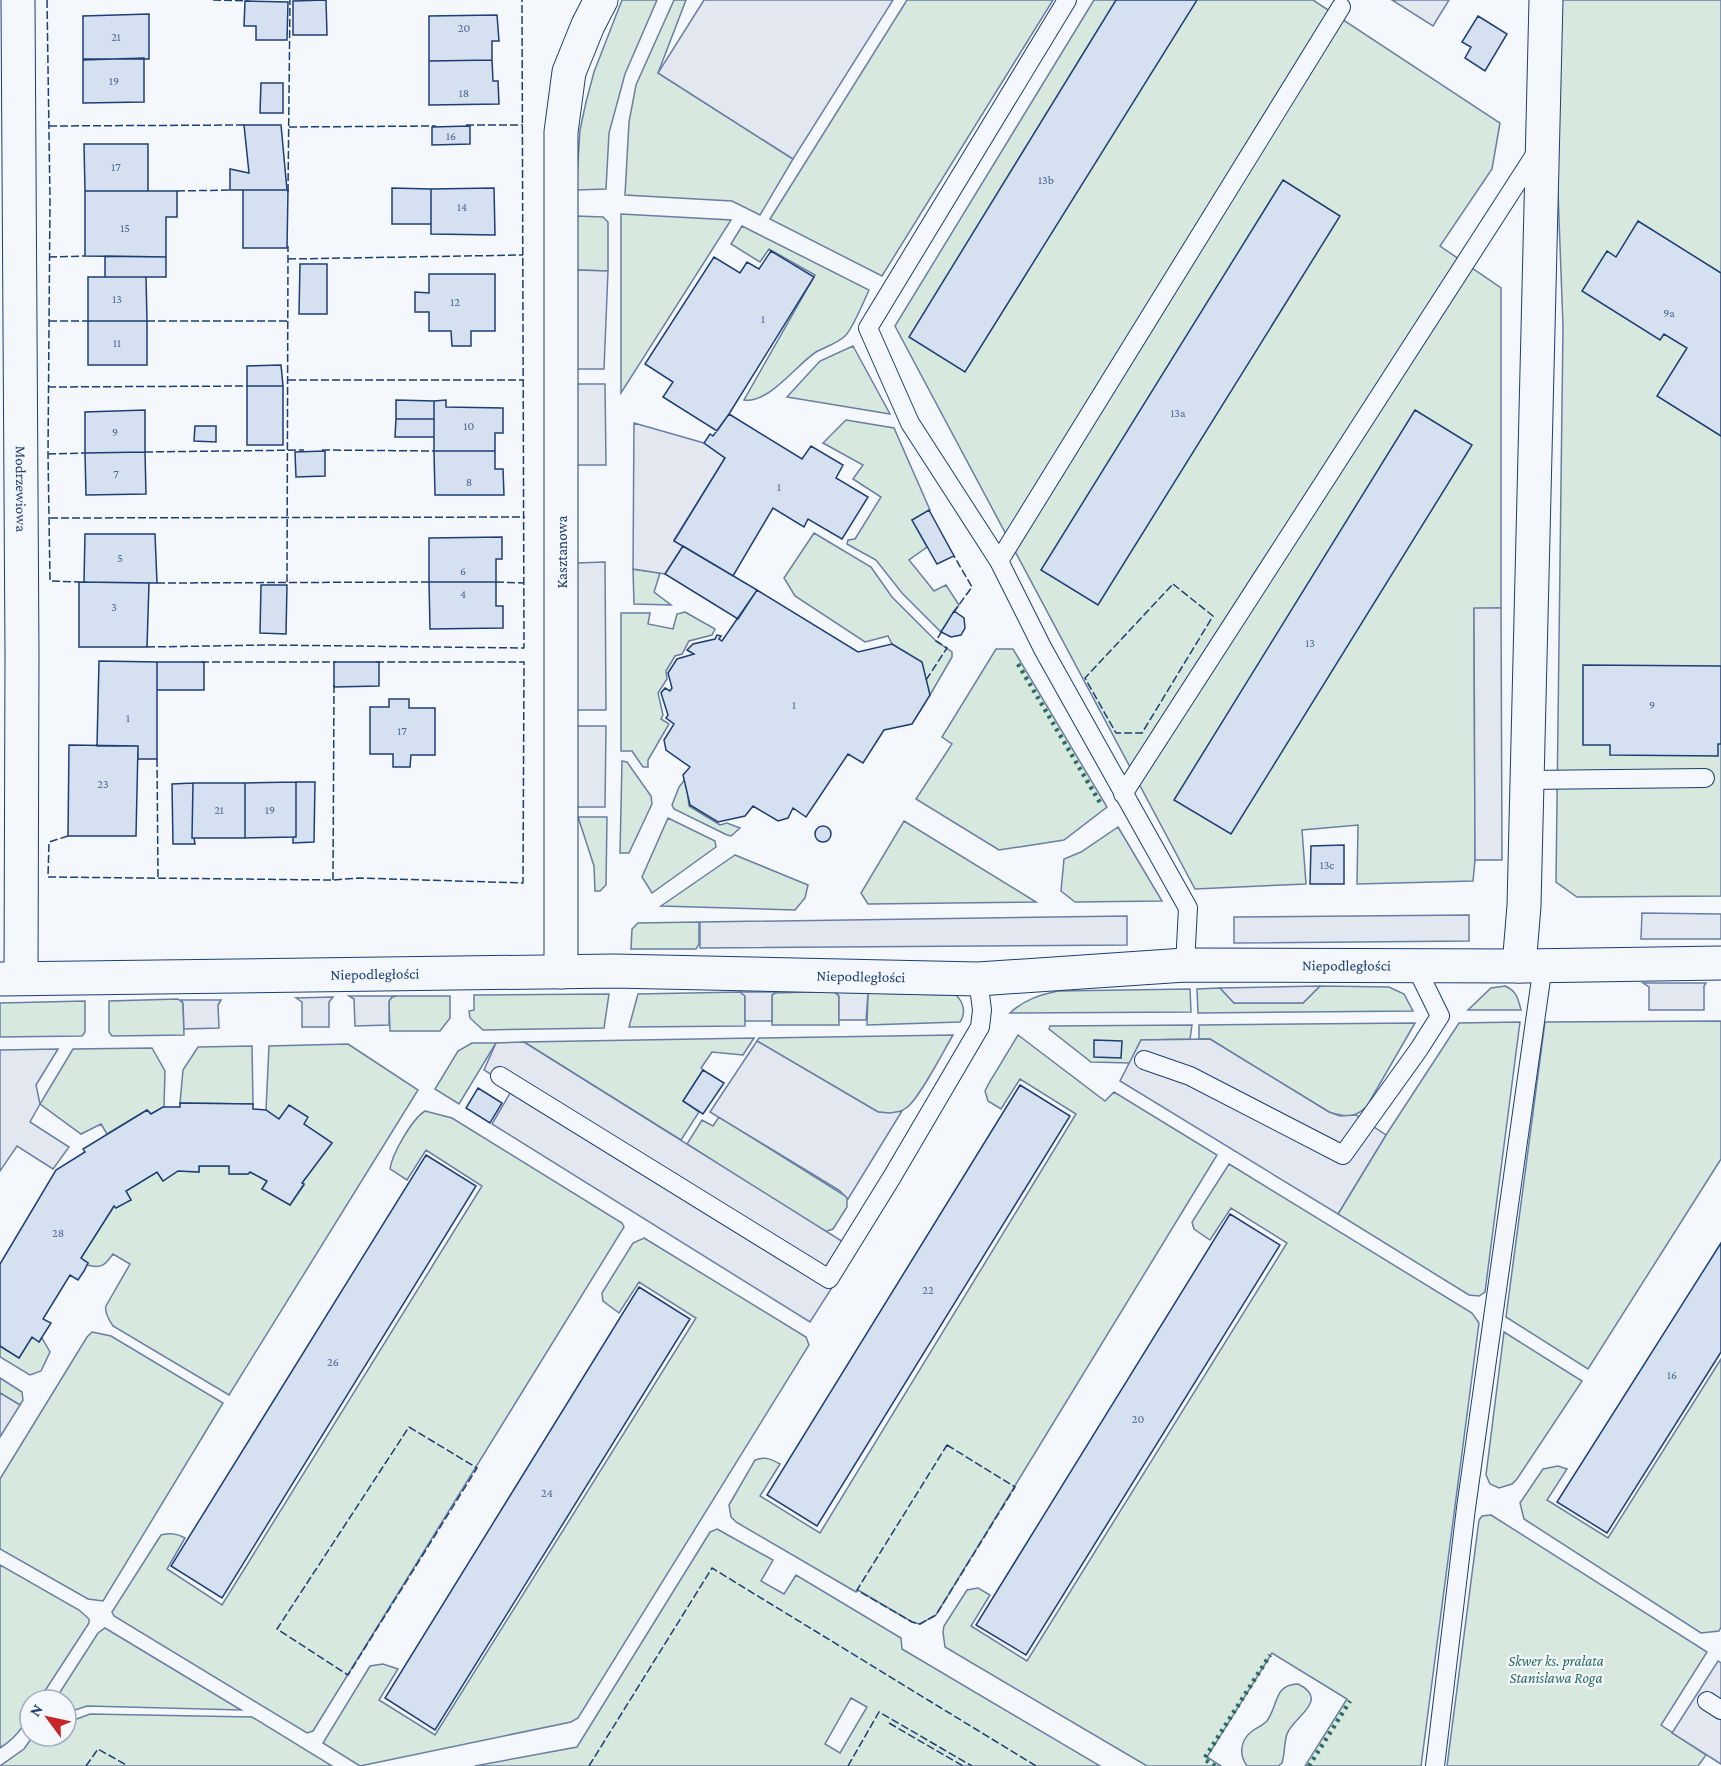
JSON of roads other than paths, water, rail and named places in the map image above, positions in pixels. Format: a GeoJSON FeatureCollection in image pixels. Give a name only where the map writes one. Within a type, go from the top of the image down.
{"type":"FeatureCollection","features":[{"type":"Feature","properties":{"kind":"street","name":"Modrzewiowa"},"geometry":{"type":"LineString","coordinates":[[10,979],[22,656],[18,0]]}},
{"type":"Feature","properties":{"kind":"street","name":"Kasztanowa"},"geometry":{"type":"LineString","coordinates":[[561,972],[561,132],[569,72],[588,25],[602,0]]}},
{"type":"Feature","properties":{"kind":"street"},"geometry":{"type":"LineString","coordinates":[[1531,966],[1524,906],[1546,0]]}},
{"type":"Feature","properties":{"kind":"street","name":"Niepodległości"},"geometry":{"type":"LineString","coordinates":[[10,979],[614,971],[978,979],[1185,965],[1531,966],[1721,963]]}},
{"type":"Feature","properties":{"kind":"lane"},"geometry":{"type":"LineString","coordinates":[[1067,0],[868,328],[910,423],[999,561],[1044,649],[1188,908],[1185,965]]}},
{"type":"Feature","properties":{"kind":"lane"},"geometry":{"type":"LineString","coordinates":[[999,561],[1341,7]]}},
{"type":"Feature","properties":{"kind":"lane"},"geometry":{"type":"LineString","coordinates":[[1123,794],[1544,141]]}},
{"type":"Feature","properties":{"kind":"lane"},"geometry":{"type":"LineString","coordinates":[[1527,780],[1705,778]]}},
{"type":"Feature","properties":{"kind":"lane"},"geometry":{"type":"LineString","coordinates":[[1144,1060],[1190,1076],[1343,1155],[1440,1016],[1415,965]]}},
{"type":"Feature","properties":{"kind":"lane"},"geometry":{"type":"LineString","coordinates":[[1435,1766],[1531,966]]}},
{"type":"Feature","properties":{"kind":"lane"},"geometry":{"type":"LineString","coordinates":[[500,1076],[829,1279],[980,1027],[982,1010],[978,979]]}},
{"type":"Feature","properties":{"kind":"park label","name":"Skwer ks. prałata Stanisława Roga"},"geometry":{"type":"Point","coordinates":[1556,1670]}}]}
